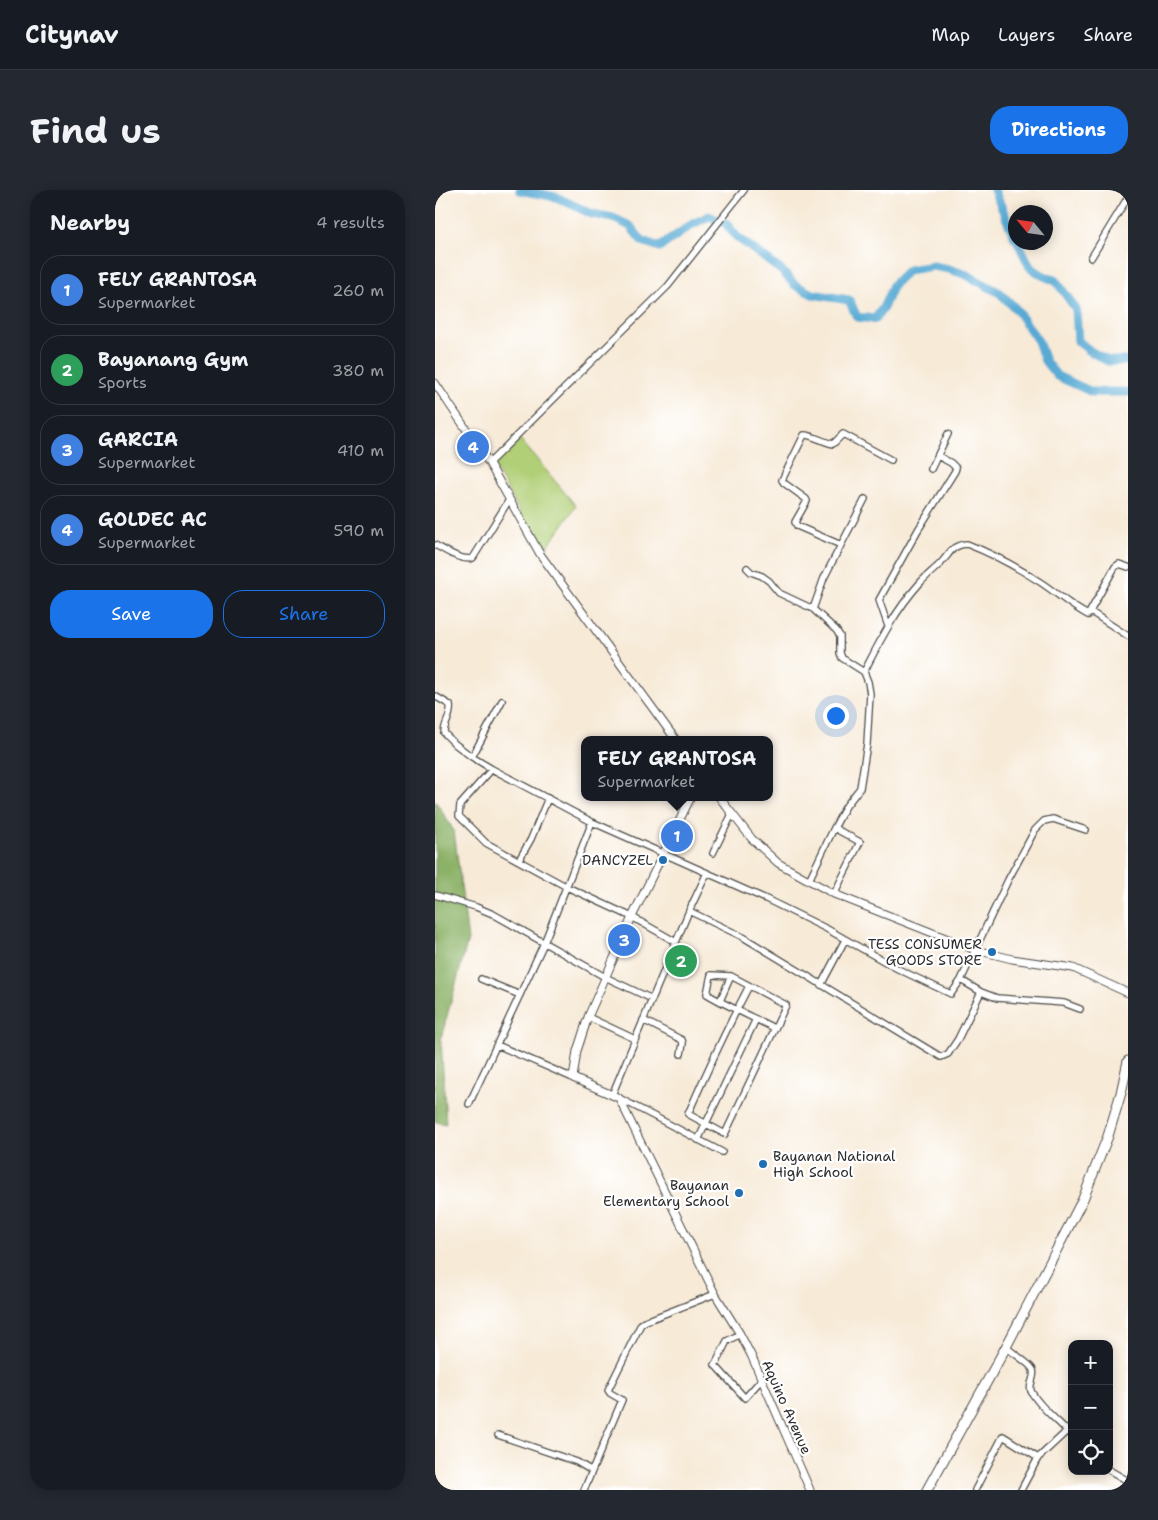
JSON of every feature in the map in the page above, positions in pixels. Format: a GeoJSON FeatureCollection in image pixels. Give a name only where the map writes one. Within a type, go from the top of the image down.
{"type":"FeatureCollection","features":[{"type":"Feature","properties":{"kind":"main road"},"geometry":{"type":"LineString","coordinates":[[927,1490],[1073,1220],[1092,1179],[1115,1115],[1128,1060]]}},
{"type":"Feature","properties":{"kind":"street"},"geometry":{"type":"LineString","coordinates":[[489,464],[668,286],[744,190]]}},
{"type":"Feature","properties":{"kind":"street"},"geometry":{"type":"LineString","coordinates":[[1091,258],[1128,197]]}},
{"type":"Feature","properties":{"kind":"street"},"geometry":{"type":"LineString","coordinates":[[435,383],[489,464],[540,554],[673,736]]}},
{"type":"Feature","properties":{"kind":"street"},"geometry":{"type":"LineString","coordinates":[[841,545],[797,526],[795,522],[807,499],[782,480],[804,435],[833,444],[843,434],[891,460]]}},
{"type":"Feature","properties":{"kind":"street"},"geometry":{"type":"LineString","coordinates":[[931,469],[949,434]]}},
{"type":"Feature","properties":{"kind":"street"},"geometry":{"type":"LineString","coordinates":[[887,626],[879,600],[918,530],[955,471],[951,463],[939,456]]}},
{"type":"Feature","properties":{"kind":"street"},"geometry":{"type":"LineString","coordinates":[[813,609],[824,578],[865,499]]}},
{"type":"Feature","properties":{"kind":"street"},"geometry":{"type":"LineString","coordinates":[[435,545],[461,558],[469,560],[473,558],[509,500]]}},
{"type":"Feature","properties":{"kind":"street"},"geometry":{"type":"LineString","coordinates":[[865,672],[887,626],[921,581],[941,563],[953,548],[967,544],[1009,563],[1041,583],[1075,608],[1088,614],[1091,612],[1128,636]]}},
{"type":"Feature","properties":{"kind":"street"},"geometry":{"type":"LineString","coordinates":[[1091,612],[1115,568],[1119,564],[1128,567]]}},
{"type":"Feature","properties":{"kind":"street"},"geometry":{"type":"LineString","coordinates":[[747,568],[769,581],[779,593],[813,609],[836,630],[840,636],[840,653],[842,658],[865,672],[868,682],[870,694],[867,744],[860,788],[846,806],[809,880]]}},
{"type":"Feature","properties":{"kind":"street"},"geometry":{"type":"LineString","coordinates":[[435,696],[450,705],[451,712],[444,728],[444,734],[472,757],[492,769],[592,822],[766,899],[898,969],[951,994],[977,950],[1009,880],[1035,830],[1044,821],[1053,819],[1086,830]]}},
{"type":"Feature","properties":{"kind":"street"},"geometry":{"type":"LineString","coordinates":[[472,757],[502,701]]}},
{"type":"Feature","properties":{"kind":"street"},"geometry":{"type":"LineString","coordinates":[[492,769],[460,805],[459,816],[486,843],[567,887],[632,918],[676,942]]}},
{"type":"Feature","properties":{"kind":"street"},"geometry":{"type":"LineString","coordinates":[[519,860],[531,839],[548,798]]}},
{"type":"Feature","properties":{"kind":"street"},"geometry":{"type":"LineString","coordinates":[[573,1078],[577,1051],[605,977],[689,801]]}},
{"type":"Feature","properties":{"kind":"street"},"geometry":{"type":"LineString","coordinates":[[722,801],[751,839],[778,863],[834,894],[977,950],[1012,959],[1073,968],[1128,993]]}},
{"type":"Feature","properties":{"kind":"street"},"geometry":{"type":"LineString","coordinates":[[713,853],[732,814]]}},
{"type":"Feature","properties":{"kind":"street"},"geometry":{"type":"LineString","coordinates":[[469,1104],[544,943],[592,822]]}},
{"type":"Feature","properties":{"kind":"street"},"geometry":{"type":"LineString","coordinates":[[834,828],[861,842],[834,894]]}},
{"type":"Feature","properties":{"kind":"street"},"geometry":{"type":"LineString","coordinates":[[615,1096],[643,1020],[707,873]]}},
{"type":"Feature","properties":{"kind":"street"},"geometry":{"type":"LineString","coordinates":[[435,895],[493,914],[605,977],[652,999]]}},
{"type":"Feature","properties":{"kind":"street"},"geometry":{"type":"LineString","coordinates":[[689,912],[743,938],[941,1057],[948,1054],[958,1039],[981,992]]}},
{"type":"Feature","properties":{"kind":"street"},"geometry":{"type":"LineString","coordinates":[[821,985],[845,940]]}},
{"type":"Feature","properties":{"kind":"street"},"geometry":{"type":"LineString","coordinates":[[749,986],[737,1009],[688,1114],[725,1134],[785,1005],[731,976],[711,975],[707,994],[720,1001],[737,1009],[774,1028]]}},
{"type":"Feature","properties":{"kind":"street"},"geometry":{"type":"LineString","coordinates":[[720,1001],[731,976]]}},
{"type":"Feature","properties":{"kind":"street"},"geometry":{"type":"LineString","coordinates":[[481,979],[520,994]]}},
{"type":"Feature","properties":{"kind":"street"},"geometry":{"type":"LineString","coordinates":[[961,980],[981,992],[1005,1000],[1064,1004],[1080,1010]]}},
{"type":"Feature","properties":{"kind":"street"},"geometry":{"type":"LineString","coordinates":[[589,1017],[635,1040]]}},
{"type":"Feature","properties":{"kind":"street"},"geometry":{"type":"LineString","coordinates":[[698,1140],[757,1019]]}},
{"type":"Feature","properties":{"kind":"street"},"geometry":{"type":"LineString","coordinates":[[643,1020],[682,1040],[681,1054]]}},
{"type":"Feature","properties":{"kind":"street"},"geometry":{"type":"LineString","coordinates":[[497,1045],[615,1096],[722,1152]]}},
{"type":"Feature","properties":{"kind":"street","name":"Aquino Avenue"},"geometry":{"type":"LineString","coordinates":[[615,1096],[715,1294],[740,1334],[810,1490]]}},
{"type":"Feature","properties":{"kind":"street"},"geometry":{"type":"LineString","coordinates":[[584,1490],[622,1400],[608,1390],[641,1324],[715,1294]]}},
{"type":"Feature","properties":{"kind":"street"},"geometry":{"type":"LineString","coordinates":[[740,1334],[727,1341],[715,1365],[745,1398],[761,1380]]}},
{"type":"Feature","properties":{"kind":"street"},"geometry":{"type":"LineString","coordinates":[[1006,1347],[1032,1368],[1033,1374],[1030,1391],[1042,1406],[1067,1430],[1038,1458],[1021,1490]]}},
{"type":"Feature","properties":{"kind":"street"},"geometry":{"type":"LineString","coordinates":[[498,1435],[577,1462],[592,1471]]}},
{"type":"Feature","properties":{"kind":"street"},"geometry":{"type":"LineString","coordinates":[[975,1490],[1003,1436],[1038,1458]]}},
{"type":"Feature","properties":{"kind":"street"},"geometry":{"type":"LineString","coordinates":[[1113,1472],[1128,1481]]}},
{"type":"Feature","properties":{"kind":"street"},"geometry":{"type":"LineString","coordinates":[[1125,1490],[1128,1485]]}},
{"type":"Feature","properties":{"kind":"green space"},"geometry":{"type":"Polygon","coordinates":[[[519,438],[576,506],[543,553],[493,464],[519,438]]]}},
{"type":"Feature","properties":{"kind":"green space"},"geometry":{"type":"Polygon","coordinates":[[[435,800],[454,831],[468,940],[441,1038],[446,1124],[436,1122],[435,1120],[435,800]]]}},
{"type":"Feature","properties":{"kind":"waterway"},"geometry":{"type":"LineString","coordinates":[[520,190],[556,197],[592,214],[613,218],[630,226],[642,241],[660,247],[691,225],[709,216],[725,223],[737,237],[782,271],[795,285],[812,294],[849,300],[857,317],[875,319],[883,308],[893,285],[908,270],[933,266],[949,269],[967,275],[1000,293],[1016,309],[1038,341],[1045,361],[1057,376],[1092,392],[1128,392]]}},
{"type":"Feature","properties":{"kind":"waterway"},"geometry":{"type":"LineString","coordinates":[[994,190],[1008,222]]}},
{"type":"Feature","properties":{"kind":"waterway"},"geometry":{"type":"LineString","coordinates":[[1022,250],[1030,267],[1056,281],[1076,309],[1078,341],[1090,351],[1108,361],[1128,361]]}},
{"type":"Feature","properties":{"kind":"place","name":"GOLDEC AC"},"geometry":{"type":"Point","coordinates":[473,447]}},
{"type":"Feature","properties":{"kind":"place","name":"FELY GRANTOSA"},"geometry":{"type":"Point","coordinates":[677,836]}},
{"type":"Feature","properties":{"kind":"place","name":"DANCYZEL"},"geometry":{"type":"Point","coordinates":[663,860]}},
{"type":"Feature","properties":{"kind":"place","name":"GARCIA"},"geometry":{"type":"Point","coordinates":[624,940]}},
{"type":"Feature","properties":{"kind":"place","name":"TESS CONSUMER GOODS STORE"},"geometry":{"type":"Point","coordinates":[992,952]}},
{"type":"Feature","properties":{"kind":"place","name":"Bayanang Gym"},"geometry":{"type":"Point","coordinates":[681,961]}},
{"type":"Feature","properties":{"kind":"place","name":"Bayanan National High School"},"geometry":{"type":"Point","coordinates":[763,1164]}},
{"type":"Feature","properties":{"kind":"place","name":"Bayanan Elementary School"},"geometry":{"type":"Point","coordinates":[739,1193]}}]}
